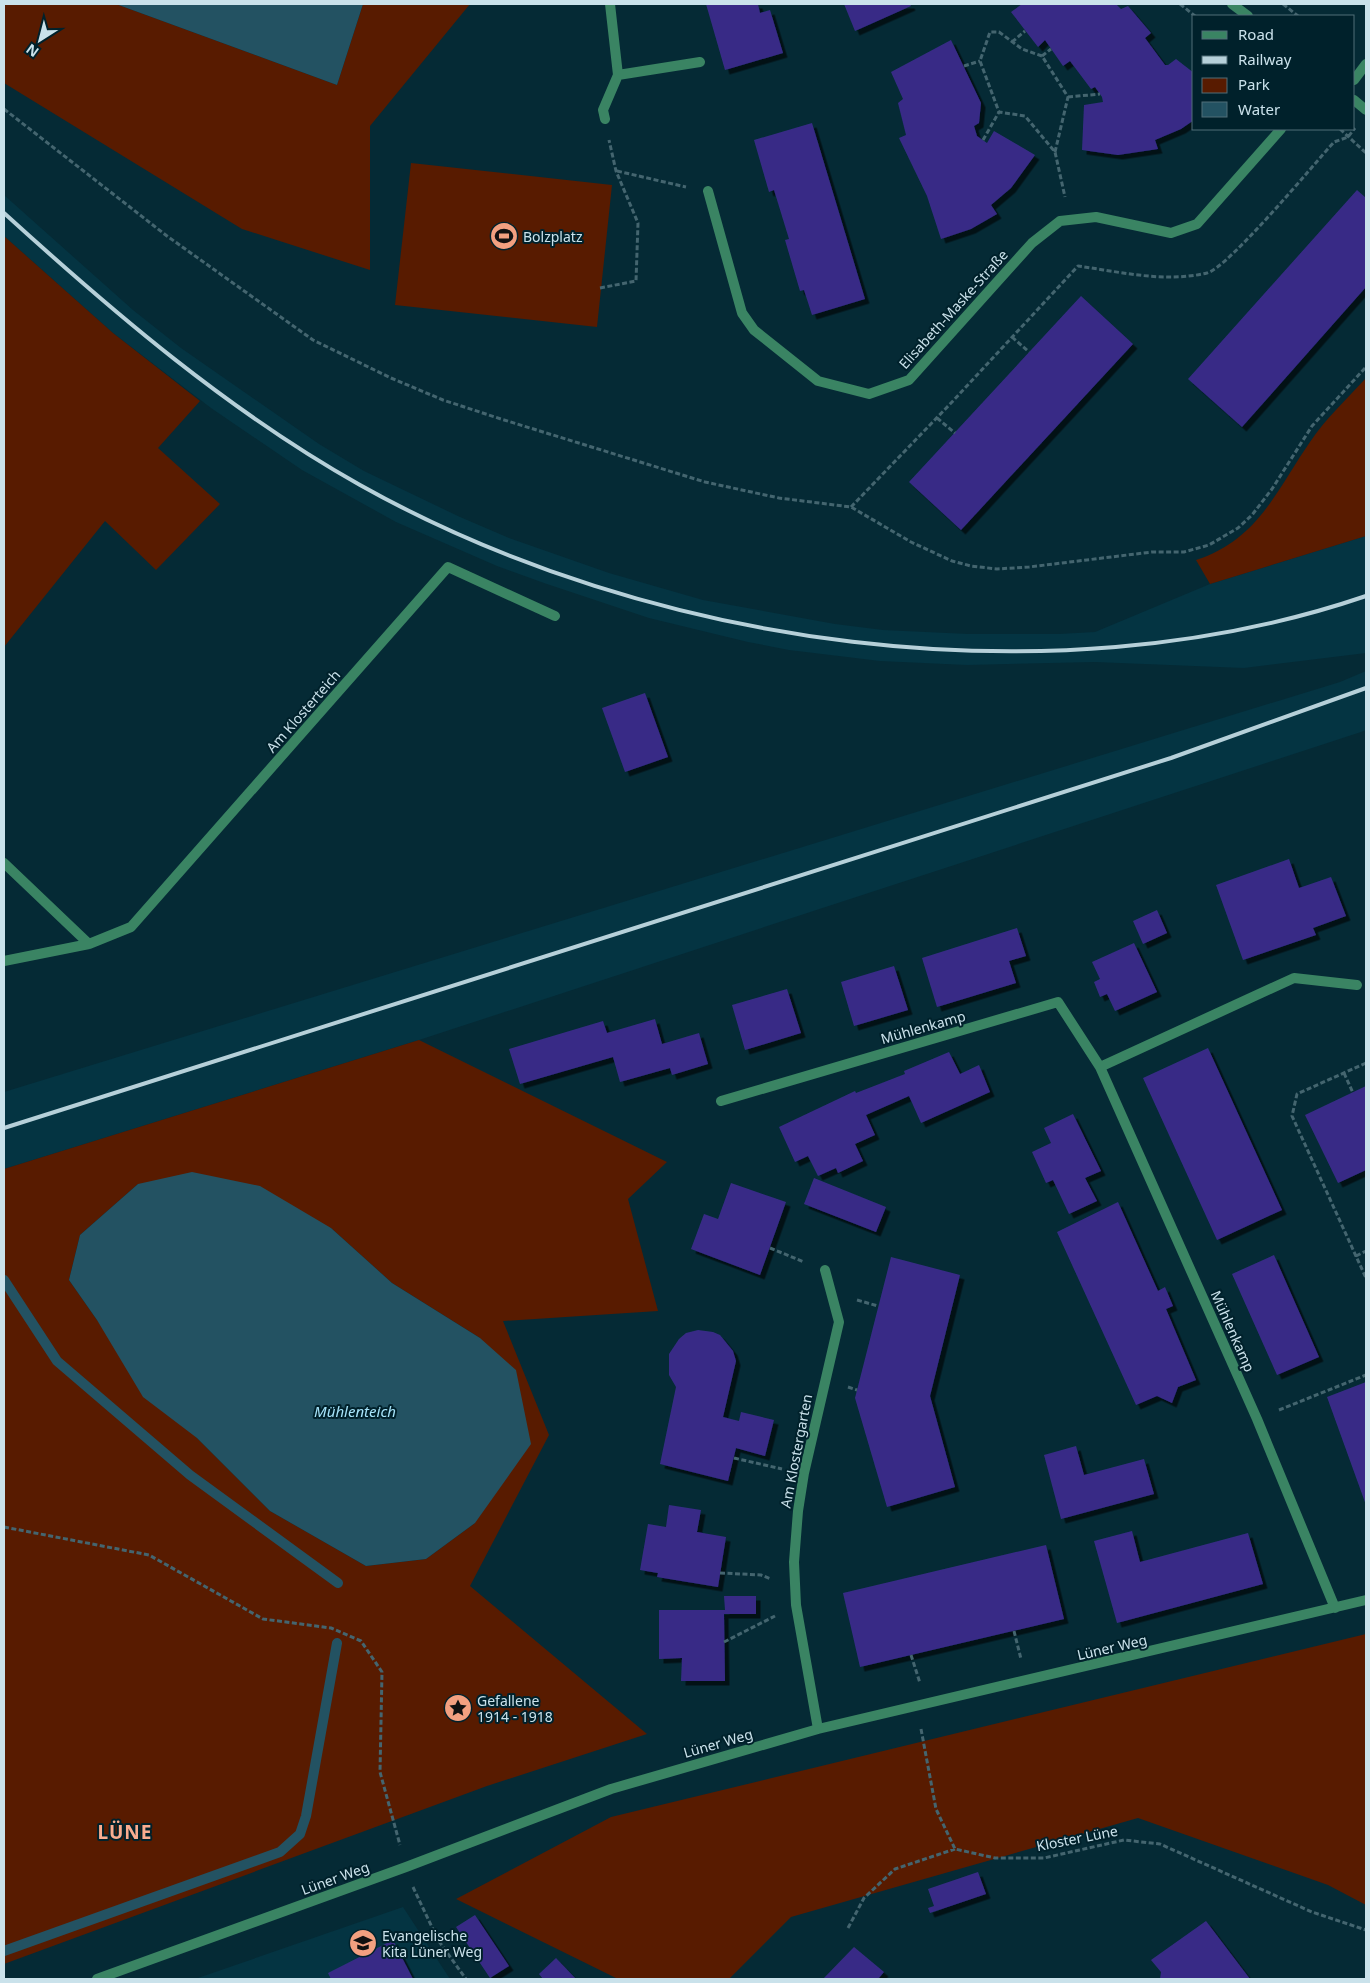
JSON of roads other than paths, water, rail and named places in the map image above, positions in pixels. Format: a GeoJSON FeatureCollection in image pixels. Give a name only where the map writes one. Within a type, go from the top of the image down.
{"type":"FeatureCollection","features":[{"type":"Feature","properties":{"kind":"street"},"geometry":{"type":"LineString","coordinates":[[605,119],[603,110],[618,75],[610,4]]}},
{"type":"Feature","properties":{"kind":"street"},"geometry":{"type":"LineString","coordinates":[[1232,4],[1247,15]]}},
{"type":"Feature","properties":{"kind":"street"},"geometry":{"type":"LineString","coordinates":[[618,75],[700,62]]}},
{"type":"Feature","properties":{"kind":"street"},"geometry":{"type":"LineString","coordinates":[[1355,79],[1366,64]]}},
{"type":"Feature","properties":{"kind":"street"},"geometry":{"type":"LineString","coordinates":[[1355,101],[1366,110]]}},
{"type":"Feature","properties":{"kind":"street","name":"Elisabeth-Maske-Straße"},"geometry":{"type":"LineString","coordinates":[[708,192],[742,313],[754,330],[818,381],[870,394],[909,380],[1032,243],[1060,221],[1096,217],[1171,234],[1196,224],[1280,130]]}},
{"type":"Feature","properties":{"kind":"street","name":"Am Klosterteich"},"geometry":{"type":"LineString","coordinates":[[4,961],[89,944],[131,928],[448,567],[555,616]]}},
{"type":"Feature","properties":{"kind":"street"},"geometry":{"type":"LineString","coordinates":[[4,863],[89,944]]}},
{"type":"Feature","properties":{"kind":"street"},"geometry":{"type":"LineString","coordinates":[[1100,1066],[1294,978],[1357,985]]}},
{"type":"Feature","properties":{"kind":"street","name":"Mühlenkamp"},"geometry":{"type":"LineString","coordinates":[[721,1101],[1058,1002],[1100,1066],[1257,1419],[1335,1608]]}},
{"type":"Feature","properties":{"kind":"street","name":"Am Klostergarten"},"geometry":{"type":"LineString","coordinates":[[818,1729],[796,1605],[794,1553],[804,1474],[839,1322],[825,1270]]}},
{"type":"Feature","properties":{"kind":"street","name":"Lüner Weg"},"geometry":{"type":"LineString","coordinates":[[97,1979],[406,1867],[611,1789],[818,1729],[1366,1600]]}},
{"type":"Feature","properties":{"kind":"water"},"geometry":{"type":"Polygon","coordinates":[[[116,4],[363,4],[337,85],[116,4]]]}},
{"type":"Feature","properties":{"kind":"water","name":"Mühlenteich"},"geometry":{"type":"Polygon","coordinates":[[[192,1172],[260,1186],[331,1228],[392,1283],[480,1338],[516,1370],[531,1444],[475,1523],[426,1559],[366,1566],[270,1511],[197,1438],[143,1397],[97,1320],[69,1280],[80,1235],[138,1184],[192,1172]]]}},
{"type":"Feature","properties":{"kind":"waterway"},"geometry":{"type":"LineString","coordinates":[[4,1280],[57,1361],[190,1475],[338,1583]]}},
{"type":"Feature","properties":{"kind":"waterway"},"geometry":{"type":"LineString","coordinates":[[4,1951],[280,1852],[300,1834],[306,1816],[337,1643]]}},
{"type":"Feature","properties":{"kind":"railway"},"geometry":{"type":"LineString","coordinates":[[4,213],[174,359],[265,426],[312,456],[360,485],[473,541],[595,586],[722,620],[853,642],[985,651],[1116,647],[1244,629],[1366,596]]}},
{"type":"Feature","properties":{"kind":"railway"},"geometry":{"type":"LineString","coordinates":[[4,1128],[1171,758],[1366,688]]}},
{"type":"Feature","properties":{"kind":"place","name":"Bolzplatz"},"geometry":{"type":"Point","coordinates":[504,236]}},
{"type":"Feature","properties":{"kind":"place","name":"Gefallene 1914 - 1918"},"geometry":{"type":"Point","coordinates":[458,1708]}},
{"type":"Feature","properties":{"kind":"place","name":"Evangelische Kita Lüner Weg"},"geometry":{"type":"Point","coordinates":[363,1943]}},
{"type":"Feature","properties":{"kind":"district","name":"LÜNE"},"geometry":{"type":"Point","coordinates":[125,1832]}}]}
